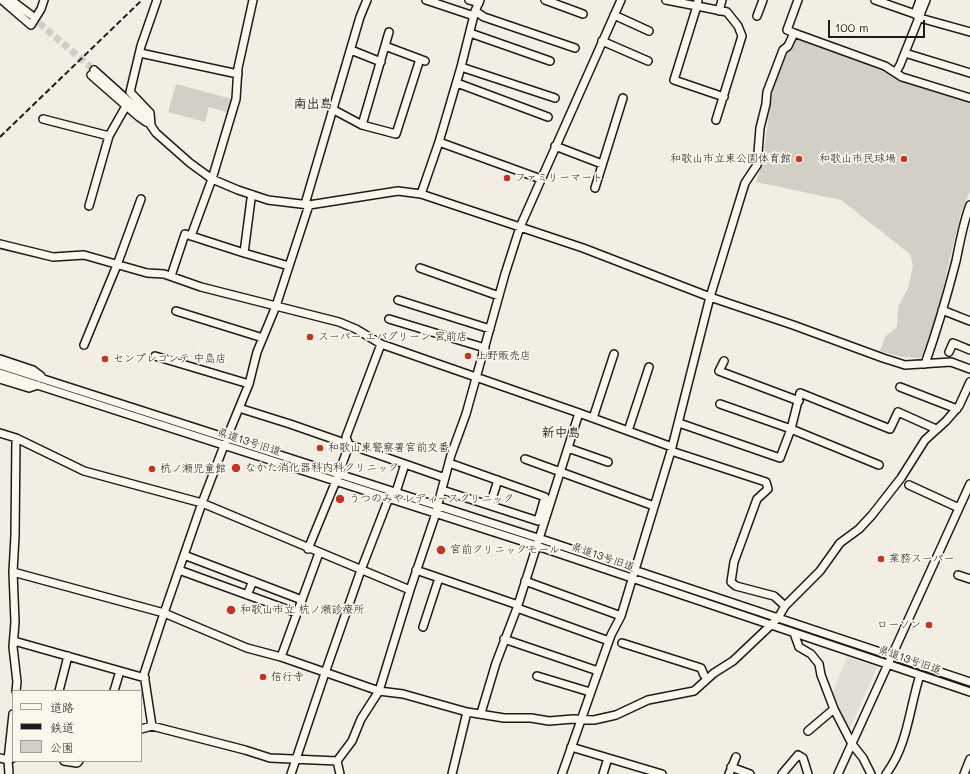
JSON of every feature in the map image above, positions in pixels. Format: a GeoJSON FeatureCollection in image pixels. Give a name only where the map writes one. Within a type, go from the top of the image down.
{"type":"FeatureCollection","features":[{"type":"Feature","properties":{"kind":"street"},"geometry":{"type":"LineString","coordinates":[[2,0],[31,25],[41,9],[44,0]]}},
{"type":"Feature","properties":{"kind":"street"},"geometry":{"type":"LineString","coordinates":[[11,0],[31,15]]}},
{"type":"Feature","properties":{"kind":"street"},"geometry":{"type":"LineString","coordinates":[[151,125],[150,113],[130,92],[140,53],[157,0]]}},
{"type":"Feature","properties":{"kind":"street"},"geometry":{"type":"LineString","coordinates":[[191,236],[212,179],[236,99],[238,74],[249,11],[253,0]]}},
{"type":"Feature","properties":{"kind":"street"},"geometry":{"type":"LineString","coordinates":[[152,726],[144,674],[202,503],[227,437],[240,408],[249,384],[257,352],[276,306],[289,266],[360,17],[367,0]]}},
{"type":"Feature","properties":{"kind":"street"},"geometry":{"type":"LineString","coordinates":[[426,0],[484,17],[575,48]]}},
{"type":"Feature","properties":{"kind":"street"},"geometry":{"type":"LineString","coordinates":[[421,194],[462,67],[474,14],[479,2],[469,0]]}},
{"type":"Feature","properties":{"kind":"street"},"geometry":{"type":"LineString","coordinates":[[545,0],[584,14]]}},
{"type":"Feature","properties":{"kind":"street"},"geometry":{"type":"LineString","coordinates":[[340,774],[337,761],[352,741],[361,720],[379,691],[416,570],[436,513],[449,463],[466,414],[520,227],[621,0]]}},
{"type":"Feature","properties":{"kind":"street"},"geometry":{"type":"LineString","coordinates":[[666,0],[697,3],[719,11],[727,12],[738,26],[742,36],[716,120]]}},
{"type":"Feature","properties":{"kind":"street"},"geometry":{"type":"LineString","coordinates":[[719,11],[722,0]]}},
{"type":"Feature","properties":{"kind":"street"},"geometry":{"type":"LineString","coordinates":[[757,16],[763,0]]}},
{"type":"Feature","properties":{"kind":"street"},"geometry":{"type":"LineString","coordinates":[[798,0],[787,30],[885,66],[902,77],[970,98]]}},
{"type":"Feature","properties":{"kind":"street"},"geometry":{"type":"LineString","coordinates":[[875,0],[892,3],[918,16],[970,32]]}},
{"type":"Feature","properties":{"kind":"street"},"geometry":{"type":"LineString","coordinates":[[918,16],[920,0]]}},
{"type":"Feature","properties":{"kind":"street"},"geometry":{"type":"LineString","coordinates":[[896,72],[900,66],[918,16],[926,0]]}},
{"type":"Feature","properties":{"kind":"street"},"geometry":{"type":"LineString","coordinates":[[697,3],[674,80],[724,97]]}},
{"type":"Feature","properties":{"kind":"street"},"geometry":{"type":"LineString","coordinates":[[614,15],[649,31]]}},
{"type":"Feature","properties":{"kind":"street"},"geometry":{"type":"LineString","coordinates":[[362,125],[390,32]]}},
{"type":"Feature","properties":{"kind":"street"},"geometry":{"type":"LineString","coordinates":[[470,33],[550,61]]}},
{"type":"Feature","properties":{"kind":"street"},"geometry":{"type":"LineString","coordinates":[[562,774],[609,641],[621,616],[633,578],[672,449],[710,297],[745,183],[757,165],[760,128],[766,104],[767,92],[783,50],[788,46],[794,33]]}},
{"type":"Feature","properties":{"kind":"street"},"geometry":{"type":"LineString","coordinates":[[602,41],[648,61]]}},
{"type":"Feature","properties":{"kind":"street"},"geometry":{"type":"LineString","coordinates":[[334,110],[362,125],[396,134],[422,60],[385,46]]}},
{"type":"Feature","properties":{"kind":"street"},"geometry":{"type":"LineString","coordinates":[[351,50],[381,62]]}},
{"type":"Feature","properties":{"kind":"street"},"geometry":{"type":"LineString","coordinates":[[140,53],[238,74]]}},
{"type":"Feature","properties":{"kind":"street"},"geometry":{"type":"LineString","coordinates":[[905,53],[970,73]]}},
{"type":"Feature","properties":{"kind":"street"},"geometry":{"type":"LineString","coordinates":[[462,67],[555,98]]}},
{"type":"Feature","properties":{"kind":"street"},"geometry":{"type":"LineString","coordinates":[[151,125],[126,106],[92,72],[143,114],[151,125],[156,133],[190,163],[212,179],[238,190],[268,200],[307,204],[398,192],[421,194],[583,248],[710,297],[882,358],[905,365],[950,362],[970,369]]}},
{"type":"Feature","properties":{"kind":"street"},"geometry":{"type":"LineString","coordinates":[[457,83],[548,117]]}},
{"type":"Feature","properties":{"kind":"street"},"geometry":{"type":"LineString","coordinates":[[595,188],[623,98]]}},
{"type":"Feature","properties":{"kind":"street"},"geometry":{"type":"LineString","coordinates":[[89,206],[109,136],[126,106]]}},
{"type":"Feature","properties":{"kind":"street"},"geometry":{"type":"LineString","coordinates":[[43,119],[109,136]]}},
{"type":"Feature","properties":{"kind":"street"},"geometry":{"type":"LineString","coordinates":[[438,142],[541,179]]}},
{"type":"Feature","properties":{"kind":"street"},"geometry":{"type":"LineString","coordinates":[[555,146],[602,164]]}},
{"type":"Feature","properties":{"kind":"street"},"geometry":{"type":"LineString","coordinates":[[244,253],[251,199],[253,195]]}},
{"type":"Feature","properties":{"kind":"street"},"geometry":{"type":"LineString","coordinates":[[84,345],[117,265],[141,199]]}},
{"type":"Feature","properties":{"kind":"street"},"geometry":{"type":"LineString","coordinates":[[925,364],[937,331],[970,204]]}},
{"type":"Feature","properties":{"kind":"street"},"geometry":{"type":"LineString","coordinates":[[171,276],[185,234],[289,266]]}},
{"type":"Feature","properties":{"kind":"street"},"geometry":{"type":"LineString","coordinates":[[0,244],[53,257],[84,255],[147,273],[164,274],[201,287],[339,322],[356,329],[380,344],[594,418],[672,449],[766,482],[768,488],[757,499],[734,562],[731,582],[736,586],[774,596],[785,606]]}},
{"type":"Feature","properties":{"kind":"street"},"geometry":{"type":"LineString","coordinates":[[420,268],[499,296]]}},
{"type":"Feature","properties":{"kind":"street"},"geometry":{"type":"LineString","coordinates":[[398,300],[490,329]]}},
{"type":"Feature","properties":{"kind":"street"},"geometry":{"type":"LineString","coordinates":[[942,310],[970,321]]}},
{"type":"Feature","properties":{"kind":"street"},"geometry":{"type":"LineString","coordinates":[[176,312],[263,338]]}},
{"type":"Feature","properties":{"kind":"street"},"geometry":{"type":"LineString","coordinates":[[389,319],[485,348]]}},
{"type":"Feature","properties":{"kind":"street"},"geometry":{"type":"LineString","coordinates":[[949,352],[953,343],[970,350]]}},
{"type":"Feature","properties":{"kind":"street"},"geometry":{"type":"LineString","coordinates":[[308,549],[349,445],[346,437],[380,344]]}},
{"type":"Feature","properties":{"kind":"street"},"geometry":{"type":"LineString","coordinates":[[594,418],[614,354]]}},
{"type":"Feature","properties":{"kind":"street"},"geometry":{"type":"LineString","coordinates":[[155,356],[249,384]]}},
{"type":"Feature","properties":{"kind":"street"},"geometry":{"type":"LineString","coordinates":[[0,359],[33,370],[44,379]]}},
{"type":"Feature","properties":{"kind":"street"},"geometry":{"type":"LineString","coordinates":[[724,361],[719,371],[799,400]]}},
{"type":"Feature","properties":{"kind":"street","name":"県道13号旧道"},"geometry":{"type":"LineString","coordinates":[[0,365],[26,377],[38,385],[537,546],[970,692]]}},
{"type":"Feature","properties":{"kind":"street"},"geometry":{"type":"LineString","coordinates":[[628,431],[650,367]]}},
{"type":"Feature","properties":{"kind":"street","name":"県道13号旧道"},"geometry":{"type":"LineString","coordinates":[[0,373],[44,379],[227,437],[539,538],[970,682]]}},
{"type":"Feature","properties":{"kind":"street"},"geometry":{"type":"LineString","coordinates":[[0,379],[29,388],[38,385]]}},
{"type":"Feature","properties":{"kind":"street"},"geometry":{"type":"LineString","coordinates":[[13,572],[164,613],[247,648],[281,657],[379,691],[403,694],[467,712],[481,713],[504,718],[594,720],[616,714],[648,700],[694,691],[714,673],[733,661],[778,618],[785,606],[820,571],[840,543],[859,529],[872,515],[901,478],[925,440],[957,409],[970,382]]}},
{"type":"Feature","properties":{"kind":"street"},"geometry":{"type":"LineString","coordinates":[[900,387],[957,409]]}},
{"type":"Feature","properties":{"kind":"street"},"geometry":{"type":"LineString","coordinates":[[679,423],[780,458],[791,429],[800,393],[890,429],[898,412],[936,429]]}},
{"type":"Feature","properties":{"kind":"street"},"geometry":{"type":"LineString","coordinates":[[720,404],[791,429],[879,465]]}},
{"type":"Feature","properties":{"kind":"street"},"geometry":{"type":"LineString","coordinates":[[240,408],[445,478]]}},
{"type":"Feature","properties":{"kind":"street"},"geometry":{"type":"LineString","coordinates":[[481,713],[504,639],[517,606],[537,546],[579,413]]}},
{"type":"Feature","properties":{"kind":"street"},"geometry":{"type":"LineString","coordinates":[[0,433],[16,438],[84,471],[202,503],[308,549],[410,590]]}},
{"type":"Feature","properties":{"kind":"street"},"geometry":{"type":"LineString","coordinates":[[16,438],[13,572],[16,690]]}},
{"type":"Feature","properties":{"kind":"street"},"geometry":{"type":"LineString","coordinates":[[568,448],[608,462]]}},
{"type":"Feature","properties":{"kind":"street"},"geometry":{"type":"LineString","coordinates":[[525,459],[654,506]]}},
{"type":"Feature","properties":{"kind":"street"},"geometry":{"type":"LineString","coordinates":[[442,490],[538,521],[545,497],[449,463]]}},
{"type":"Feature","properties":{"kind":"street"},"geometry":{"type":"LineString","coordinates":[[292,774],[361,570],[404,464]]}},
{"type":"Feature","properties":{"kind":"street"},"geometry":{"type":"LineString","coordinates":[[490,506],[498,480]]}},
{"type":"Feature","properties":{"kind":"street"},"geometry":{"type":"LineString","coordinates":[[838,774],[970,484]]}},
{"type":"Feature","properties":{"kind":"street"},"geometry":{"type":"LineString","coordinates":[[909,485],[959,508]]}},
{"type":"Feature","properties":{"kind":"street"},"geometry":{"type":"LineString","coordinates":[[281,657],[319,553]]}},
{"type":"Feature","properties":{"kind":"street"},"geometry":{"type":"LineString","coordinates":[[184,555],[302,600]]}},
{"type":"Feature","properties":{"kind":"street"},"geometry":{"type":"LineString","coordinates":[[179,570],[297,613]]}},
{"type":"Feature","properties":{"kind":"street"},"geometry":{"type":"LineString","coordinates":[[416,570],[609,641]]}},
{"type":"Feature","properties":{"kind":"street"},"geometry":{"type":"LineString","coordinates":[[958,575],[970,579]]}},
{"type":"Feature","properties":{"kind":"street"},"geometry":{"type":"LineString","coordinates":[[423,627],[439,578]]}},
{"type":"Feature","properties":{"kind":"street"},"geometry":{"type":"LineString","coordinates":[[247,595],[252,581]]}},
{"type":"Feature","properties":{"kind":"street"},"geometry":{"type":"LineString","coordinates":[[525,582],[621,616]]}},
{"type":"Feature","properties":{"kind":"street"},"geometry":{"type":"LineString","coordinates":[[794,633],[799,647],[811,654],[819,664],[821,676],[834,709],[852,744],[871,774]]}},
{"type":"Feature","properties":{"kind":"street"},"geometry":{"type":"LineString","coordinates":[[504,639],[598,671]]}},
{"type":"Feature","properties":{"kind":"street"},"geometry":{"type":"LineString","coordinates":[[14,641],[145,678]]}},
{"type":"Feature","properties":{"kind":"street"},"geometry":{"type":"LineString","coordinates":[[622,643],[701,668],[707,679]]}},
{"type":"Feature","properties":{"kind":"street"},"geometry":{"type":"LineString","coordinates":[[59,690],[68,656]]}},
{"type":"Feature","properties":{"kind":"street"},"geometry":{"type":"LineString","coordinates":[[114,690],[120,671]]}},
{"type":"Feature","properties":{"kind":"street"},"geometry":{"type":"LineString","coordinates":[[886,774],[894,764],[900,752],[910,719],[912,700],[920,675]]}},
{"type":"Feature","properties":{"kind":"street"},"geometry":{"type":"LineString","coordinates":[[537,676],[590,692]]}},
{"type":"Feature","properties":{"kind":"street"},"geometry":{"type":"LineString","coordinates":[[808,731],[834,709]]}},
{"type":"Feature","properties":{"kind":"street"},"geometry":{"type":"LineString","coordinates":[[452,774],[467,712]]}},
{"type":"Feature","properties":{"kind":"street"},"geometry":{"type":"LineString","coordinates":[[142,729],[152,726],[270,758],[337,761]]}},
{"type":"Feature","properties":{"kind":"street"},"geometry":{"type":"LineString","coordinates":[[9,774],[12,736]]}},
{"type":"Feature","properties":{"kind":"street"},"geometry":{"type":"LineString","coordinates":[[571,747],[662,774]]}},
{"type":"Feature","properties":{"kind":"street"},"geometry":{"type":"LineString","coordinates":[[782,774],[798,755],[803,758],[808,774]]}},
{"type":"Feature","properties":{"kind":"street"},"geometry":{"type":"LineString","coordinates":[[736,757],[730,771],[750,774]]}},
{"type":"Feature","properties":{"kind":"street"},"geometry":{"type":"LineString","coordinates":[[0,758],[11,759]]}},
{"type":"Feature","properties":{"kind":"street"},"geometry":{"type":"LineString","coordinates":[[603,774],[608,758]]}},
{"type":"Feature","properties":{"kind":"street"},"geometry":{"type":"LineString","coordinates":[[964,774],[970,759]]}},
{"type":"Feature","properties":{"kind":"shaded area"},"geometry":{"type":"Polygon","coordinates":[[[847,657],[877,667],[849,731],[832,694],[847,657]]]}},
{"type":"Feature","properties":{"kind":"green space"},"geometry":{"type":"Polygon","coordinates":[[[795,37],[881,68],[909,83],[970,102],[970,191],[961,213],[939,309],[921,358],[901,357],[880,351],[885,337],[897,327],[898,307],[908,288],[913,266],[910,254],[841,200],[756,182],[760,171],[773,91],[795,37]]]}},
{"type":"Feature","properties":{"kind":"green space"},"geometry":{"type":"Polygon","coordinates":[[[176,84],[232,99],[229,113],[209,107],[205,122],[168,112],[176,84]]]}},
{"type":"Feature","properties":{"kind":"tunnel"},"geometry":{"type":"LineString","coordinates":[[31,16],[94,70]]}},
{"type":"Feature","properties":{"kind":"railway"},"geometry":{"type":"LineString","coordinates":[[0,137],[142,0]]}},
{"type":"Feature","properties":{"kind":"place","name":"和歌山市立東公園体育館"},"geometry":{"type":"Point","coordinates":[799,159]}},
{"type":"Feature","properties":{"kind":"place","name":"和歌山市民球場"},"geometry":{"type":"Point","coordinates":[904,159]}},
{"type":"Feature","properties":{"kind":"place","name":"ファミリーマート"},"geometry":{"type":"Point","coordinates":[507,178]}},
{"type":"Feature","properties":{"kind":"place","name":"スーパー エバグリーン 宮前店"},"geometry":{"type":"Point","coordinates":[310,337]}},
{"type":"Feature","properties":{"kind":"place","name":"上野販売店"},"geometry":{"type":"Point","coordinates":[468,356]}},
{"type":"Feature","properties":{"kind":"place","name":"センプレコンテ 中島店"},"geometry":{"type":"Point","coordinates":[105,359]}},
{"type":"Feature","properties":{"kind":"place","name":"和歌山東警察署宮前交番"},"geometry":{"type":"Point","coordinates":[320,448]}},
{"type":"Feature","properties":{"kind":"place","name":"なかた消化器科内科クリニック"},"geometry":{"type":"Point","coordinates":[236,468]}},
{"type":"Feature","properties":{"kind":"place","name":"杭ノ瀬児童館"},"geometry":{"type":"Point","coordinates":[152,469]}},
{"type":"Feature","properties":{"kind":"place","name":"うつのみやレディースクリニック"},"geometry":{"type":"Point","coordinates":[340,499]}},
{"type":"Feature","properties":{"kind":"place","name":"宮前クリニックモール"},"geometry":{"type":"Point","coordinates":[441,550]}},
{"type":"Feature","properties":{"kind":"place","name":"業務スーパー"},"geometry":{"type":"Point","coordinates":[881,559]}},
{"type":"Feature","properties":{"kind":"place","name":"和歌山市立 杭ノ瀬診療所"},"geometry":{"type":"Point","coordinates":[231,610]}},
{"type":"Feature","properties":{"kind":"place","name":"ローソン"},"geometry":{"type":"Point","coordinates":[929,625]}},
{"type":"Feature","properties":{"kind":"place","name":"信行寺"},"geometry":{"type":"Point","coordinates":[263,677]}},
{"type":"Feature","properties":{"kind":"district","name":"南出島"},"geometry":{"type":"Point","coordinates":[313,104]}},
{"type":"Feature","properties":{"kind":"district","name":"新中島"},"geometry":{"type":"Point","coordinates":[561,433]}}]}
